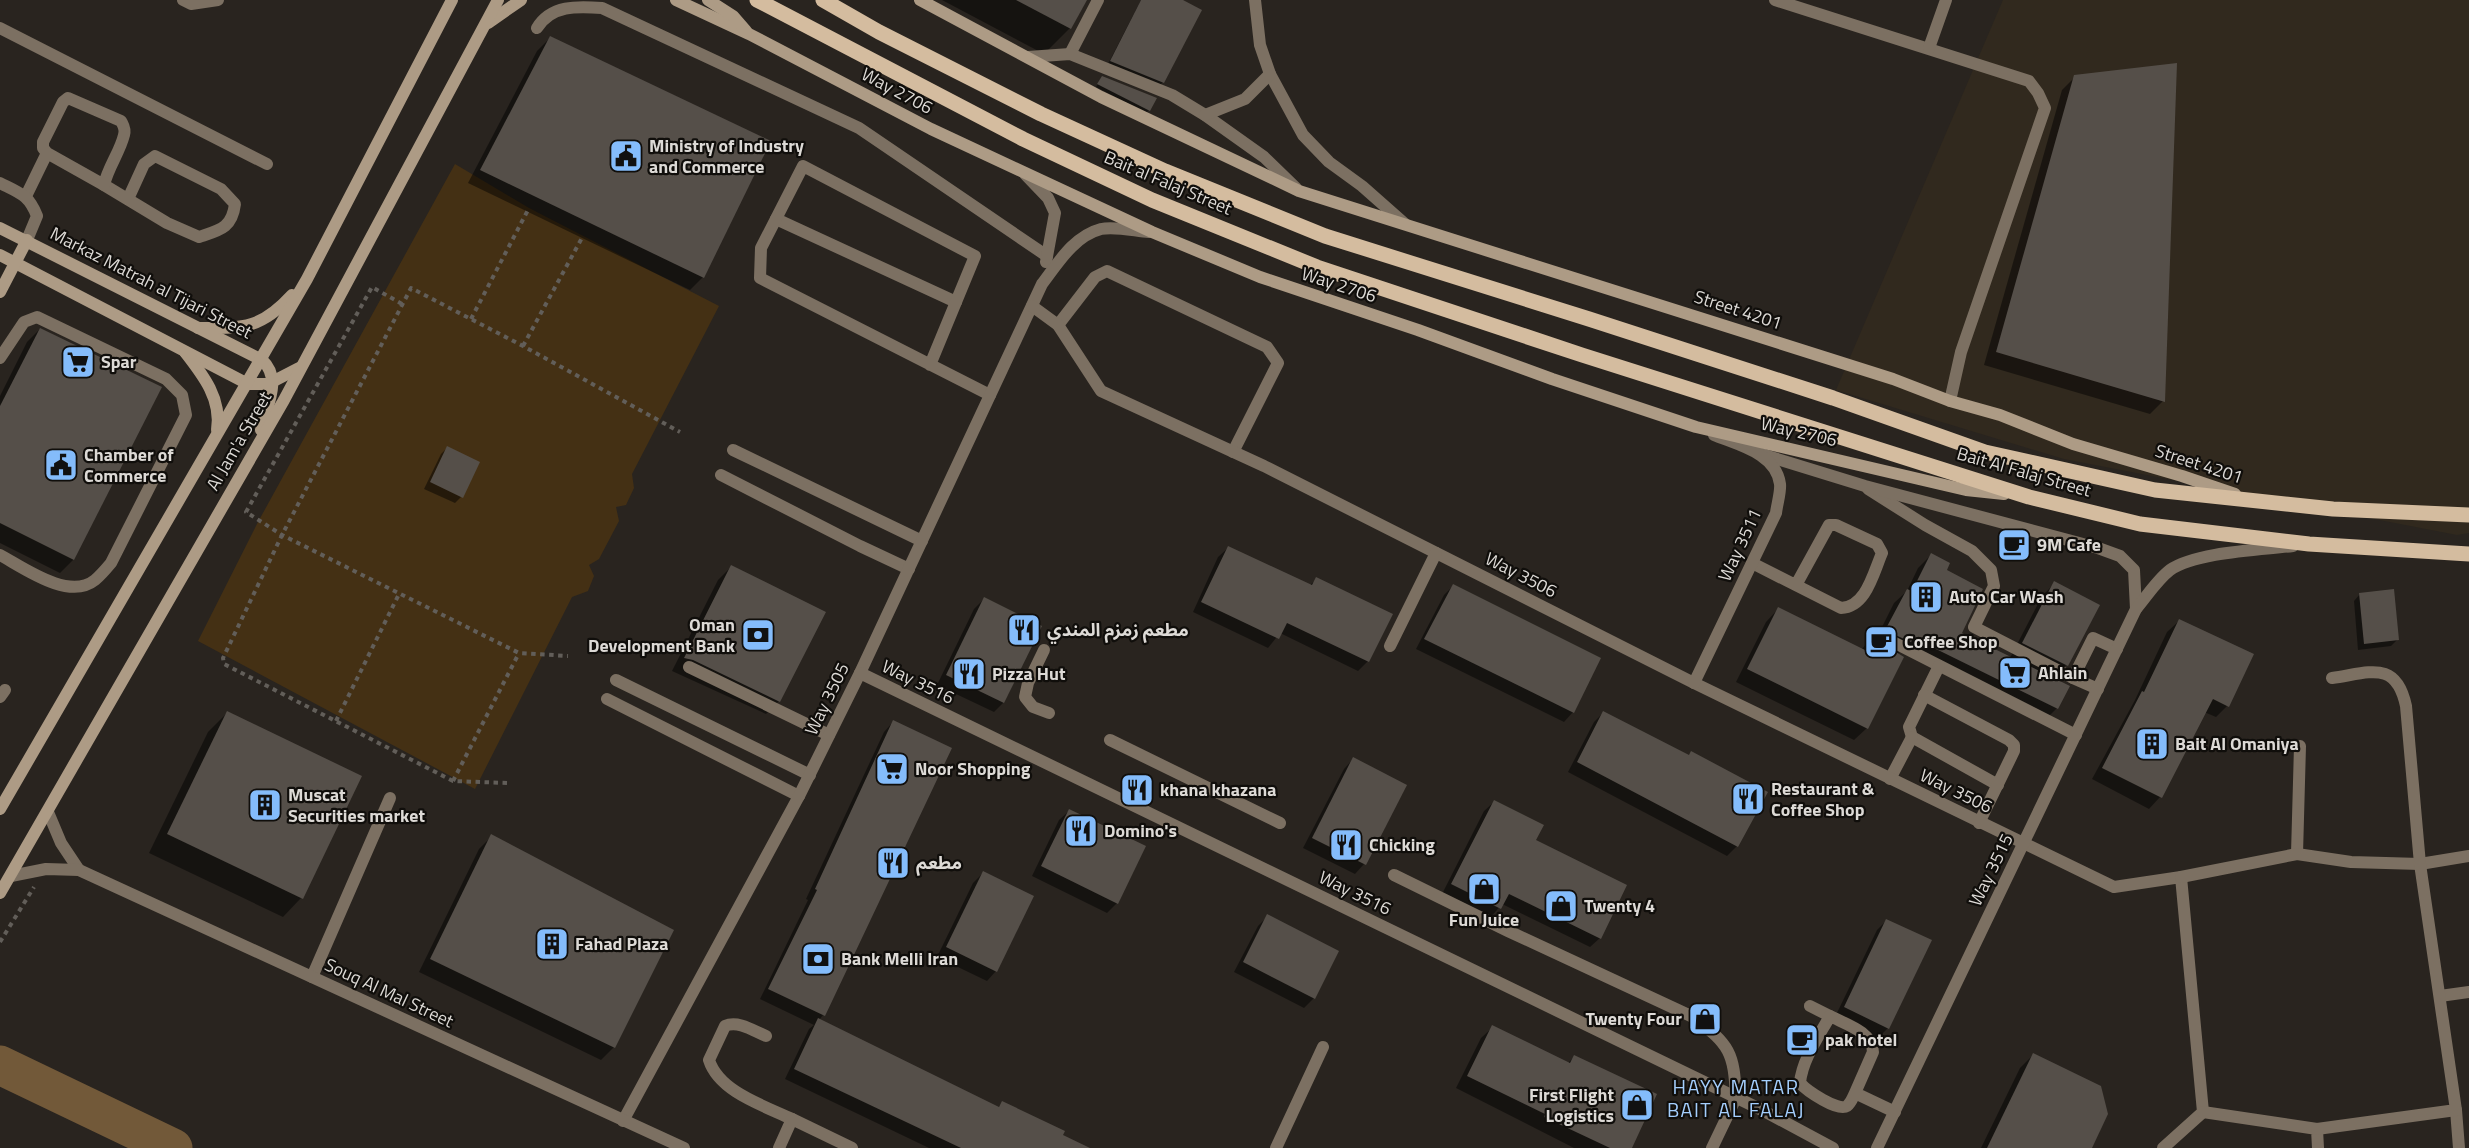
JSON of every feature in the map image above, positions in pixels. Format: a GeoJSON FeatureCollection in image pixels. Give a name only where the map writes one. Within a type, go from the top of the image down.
{"type":"FeatureCollection","features":[{"type":"Feature","properties":{"kind":"main road","name":"Bait al Falaj Street"},"geometry":{"type":"LineString","coordinates":[[758,0],[1023,139],[1152,200],[1317,267],[1582,355]]}},
{"type":"Feature","properties":{"kind":"main road","name":"Bait al Falaj Street"},"geometry":{"type":"LineString","coordinates":[[823,0],[879,32],[1041,114],[1165,171],[1324,236],[1589,318]]}},
{"type":"Feature","properties":{"kind":"main road","name":"Bait Al Falaj Street"},"geometry":{"type":"LineString","coordinates":[[1589,318],[1833,398],[1985,452],[2155,490],[2333,509],[2469,515]]}},
{"type":"Feature","properties":{"kind":"main road","name":"Bait Al Falaj Street"},"geometry":{"type":"LineString","coordinates":[[1582,355],[2029,497],[2140,524],[2309,544],[2469,554]]}},
{"type":"Feature","properties":{"kind":"street"},"geometry":{"type":"LineString","coordinates":[[183,0],[191,4],[218,0]]}},
{"type":"Feature","properties":{"kind":"street","name":"Al Jam'a Street"},"geometry":{"type":"LineString","coordinates":[[0,809],[262,360],[307,279],[452,0]]}},
{"type":"Feature","properties":{"kind":"street","name":"Al Jam'a Street"},"geometry":{"type":"LineString","coordinates":[[0,894],[258,444],[498,0]]}},
{"type":"Feature","properties":{"kind":"street"},"geometry":{"type":"LineString","coordinates":[[487,24],[521,0]]}},
{"type":"Feature","properties":{"kind":"street","name":"Way 2706"},"geometry":{"type":"LineString","coordinates":[[676,0],[749,34],[931,129],[1152,232],[1260,278],[1418,330],[1552,379],[1696,427],[1966,490],[2029,497]]}},
{"type":"Feature","properties":{"kind":"street"},"geometry":{"type":"LineString","coordinates":[[708,0],[733,16],[749,34]]}},
{"type":"Feature","properties":{"kind":"street"},"geometry":{"type":"LineString","coordinates":[[920,0],[1101,97],[1299,191],[1406,225]]}},
{"type":"Feature","properties":{"kind":"street"},"geometry":{"type":"LineString","coordinates":[[1070,54],[1098,0]]}},
{"type":"Feature","properties":{"kind":"street","name":"Street 4201"},"geometry":{"type":"LineString","coordinates":[[1255,0],[1260,45],[1270,74],[1303,135],[1329,162],[1362,186],[1406,225],[1893,379],[1950,401],[2000,415],[2073,444],[2182,476],[2253,501]]}},
{"type":"Feature","properties":{"kind":"street"},"geometry":{"type":"LineString","coordinates":[[1775,0],[2029,81],[2045,108],[1962,352],[1950,401]]}},
{"type":"Feature","properties":{"kind":"street"},"geometry":{"type":"LineString","coordinates":[[1929,48],[1946,0]]}},
{"type":"Feature","properties":{"kind":"street"},"geometry":{"type":"LineString","coordinates":[[537,28],[543,18],[559,10],[576,6],[602,8],[859,128],[1047,256]]}},
{"type":"Feature","properties":{"kind":"street"},"geometry":{"type":"LineString","coordinates":[[0,28],[267,164]]}},
{"type":"Feature","properties":{"kind":"street"},"geometry":{"type":"LineString","coordinates":[[1028,57],[1070,54],[1173,95],[1264,157],[1299,191]]}},
{"type":"Feature","properties":{"kind":"street"},"geometry":{"type":"LineString","coordinates":[[1205,115],[1245,99],[1270,74]]}},
{"type":"Feature","properties":{"kind":"street"},"geometry":{"type":"LineString","coordinates":[[104,185],[108,168],[125,133],[121,121],[68,98],[63,102],[44,142],[43,148],[47,153],[167,223],[199,237],[221,230],[233,219],[235,204],[221,189],[155,156],[144,164],[128,199]]}},
{"type":"Feature","properties":{"kind":"street"},"geometry":{"type":"LineString","coordinates":[[26,196],[47,153]]}},
{"type":"Feature","properties":{"kind":"street"},"geometry":{"type":"LineString","coordinates":[[930,364],[975,256],[803,166],[761,248],[760,278],[990,395]]}},
{"type":"Feature","properties":{"kind":"street","name":"Way 3505"},"geometry":{"type":"LineString","coordinates":[[1020,169],[1048,198],[1055,213],[1042,284]]}},
{"type":"Feature","properties":{"kind":"street"},"geometry":{"type":"LineString","coordinates":[[0,183],[26,196],[37,216],[0,292]]}},
{"type":"Feature","properties":{"kind":"street"},"geometry":{"type":"LineString","coordinates":[[776,219],[956,302]]}},
{"type":"Feature","properties":{"kind":"street","name":"Markaz Matrah al Tijari Street"},"geometry":{"type":"LineString","coordinates":[[0,228],[194,328],[262,360],[272,375],[272,383]]}},
{"type":"Feature","properties":{"kind":"street","name":"Way 3505"},"geometry":{"type":"LineString","coordinates":[[623,1121],[800,796],[1042,284],[1069,249],[1087,235],[1103,228],[1152,232]]}},
{"type":"Feature","properties":{"kind":"street"},"geometry":{"type":"LineString","coordinates":[[0,255],[248,384],[272,383],[302,365]]}},
{"type":"Feature","properties":{"kind":"street"},"geometry":{"type":"LineString","coordinates":[[1058,325],[1095,277],[1107,271],[1267,347],[1278,363],[1233,452]]}},
{"type":"Feature","properties":{"kind":"street"},"geometry":{"type":"LineString","coordinates":[[194,328],[249,326],[276,313],[307,279]]}},
{"type":"Feature","properties":{"kind":"street","name":"Way 3506"},"geometry":{"type":"LineString","coordinates":[[1032,306],[1058,325],[1101,391],[1233,452],[1694,683],[2114,887],[2181,877],[2297,854],[2351,862],[2420,864],[2469,856]]}},
{"type":"Feature","properties":{"kind":"street"},"geometry":{"type":"LineString","coordinates":[[0,358],[24,322],[37,317],[166,379],[183,394],[186,414],[111,563],[93,582],[79,587],[62,587],[0,555]]}},
{"type":"Feature","properties":{"kind":"street"},"geometry":{"type":"LineString","coordinates":[[182,349],[204,377],[214,400],[220,416],[216,439]]}},
{"type":"Feature","properties":{"kind":"street"},"geometry":{"type":"LineString","coordinates":[[258,444],[272,383]]}},
{"type":"Feature","properties":{"kind":"street","name":"Way 3511"},"geometry":{"type":"LineString","coordinates":[[1694,683],[1776,513],[1780,485],[1773,466],[1758,453],[1696,427]]}},
{"type":"Feature","properties":{"kind":"street"},"geometry":{"type":"LineString","coordinates":[[733,450],[922,542]]}},
{"type":"Feature","properties":{"kind":"street","name":"Way 3515"},"geometry":{"type":"LineString","coordinates":[[1758,453],[1865,486],[2120,556],[2134,570],[2136,609]]}},
{"type":"Feature","properties":{"kind":"street"},"geometry":{"type":"LineString","coordinates":[[721,475],[909,569]]}},
{"type":"Feature","properties":{"kind":"street"},"geometry":{"type":"LineString","coordinates":[[1865,486],[1924,525],[1972,551],[1991,570],[1994,586],[1974,627],[2098,689]]}},
{"type":"Feature","properties":{"kind":"street"},"geometry":{"type":"LineString","coordinates":[[1752,563],[1840,608],[1849,608],[1856,604],[1864,593],[1882,554],[1881,549],[1877,544],[1836,525],[1829,525],[1796,585]]}},
{"type":"Feature","properties":{"kind":"street","name":"Way 3515"},"geometry":{"type":"LineString","coordinates":[[1877,1148],[2136,609],[2168,572],[2182,563],[2217,555],[2309,544]]}},
{"type":"Feature","properties":{"kind":"street"},"geometry":{"type":"LineString","coordinates":[[1390,646],[1436,553]]}},
{"type":"Feature","properties":{"kind":"street"},"geometry":{"type":"LineString","coordinates":[[2073,678],[2093,638],[2117,649]]}},
{"type":"Feature","properties":{"kind":"street"},"geometry":{"type":"LineString","coordinates":[[1893,642],[2076,735]]}},
{"type":"Feature","properties":{"kind":"street"},"geometry":{"type":"LineString","coordinates":[[1044,650],[1028,682],[1025,697],[1033,707],[1049,713]]}},
{"type":"Feature","properties":{"kind":"street"},"geometry":{"type":"LineString","coordinates":[[1940,666],[1909,727],[1912,737],[1998,785]]}},
{"type":"Feature","properties":{"kind":"street"},"geometry":{"type":"LineString","coordinates":[[689,667],[829,735]]}},
{"type":"Feature","properties":{"kind":"street"},"geometry":{"type":"LineString","coordinates":[[2332,678],[2379,672],[2392,676],[2402,689],[2406,706],[2420,864],[2461,1118],[2459,1148]]}},
{"type":"Feature","properties":{"kind":"street","name":"Way 3516"},"geometry":{"type":"LineString","coordinates":[[860,673],[1736,1098],[1833,1148]]}},
{"type":"Feature","properties":{"kind":"street"},"geometry":{"type":"LineString","coordinates":[[616,680],[810,775]]}},
{"type":"Feature","properties":{"kind":"street"},"geometry":{"type":"LineString","coordinates":[[1924,695],[2009,740],[2014,745],[2014,751],[1979,823]]}},
{"type":"Feature","properties":{"kind":"street"},"geometry":{"type":"LineString","coordinates":[[607,699],[800,796]]}},
{"type":"Feature","properties":{"kind":"street"},"geometry":{"type":"LineString","coordinates":[[1890,779],[1912,737]]}},
{"type":"Feature","properties":{"kind":"street"},"geometry":{"type":"LineString","coordinates":[[1110,740],[1280,823]]}},
{"type":"Feature","properties":{"kind":"street"},"geometry":{"type":"LineString","coordinates":[[2297,854],[2300,746]]}},
{"type":"Feature","properties":{"kind":"street"},"geometry":{"type":"LineString","coordinates":[[312,977],[390,798]]}},
{"type":"Feature","properties":{"kind":"street"},"geometry":{"type":"LineString","coordinates":[[48,812],[61,843],[79,870]]}},
{"type":"Feature","properties":{"kind":"street","name":"Souq Al Mal Street"},"geometry":{"type":"LineString","coordinates":[[11,876],[46,869],[79,870],[684,1148]]}},
{"type":"Feature","properties":{"kind":"street"},"geometry":{"type":"LineString","coordinates":[[1394,875],[1693,1017],[1719,1036],[1731,1054],[1735,1073],[1736,1098],[1712,1148]]}},
{"type":"Feature","properties":{"kind":"street"},"geometry":{"type":"LineString","coordinates":[[2181,877],[2203,1112]]}},
{"type":"Feature","properties":{"kind":"street"},"geometry":{"type":"LineString","coordinates":[[2440,996],[2469,992]]}},
{"type":"Feature","properties":{"kind":"street"},"geometry":{"type":"LineString","coordinates":[[1810,1006],[1830,1016],[1857,1030],[1869,1039],[1873,1046],[1873,1052],[1855,1093],[1846,1107],[1839,1107],[1811,1092],[1800,1083],[1805,1066],[1830,1016]]}},
{"type":"Feature","properties":{"kind":"street"},"geometry":{"type":"LineString","coordinates":[[766,1036],[737,1024],[732,1023],[725,1026],[710,1060],[712,1071],[722,1082],[739,1092],[852,1148]]}},
{"type":"Feature","properties":{"kind":"street"},"geometry":{"type":"LineString","coordinates":[[1276,1148],[1323,1047]]}},
{"type":"Feature","properties":{"kind":"street"},"geometry":{"type":"LineString","coordinates":[[1855,1093],[1895,1112]]}},
{"type":"Feature","properties":{"kind":"street"},"geometry":{"type":"LineString","coordinates":[[2203,1112],[2317,1129],[2461,1118]]}},
{"type":"Feature","properties":{"kind":"street"},"geometry":{"type":"LineString","coordinates":[[2163,1148],[2203,1112]]}},
{"type":"Feature","properties":{"kind":"street"},"geometry":{"type":"LineString","coordinates":[[779,1148],[792,1119]]}},
{"type":"Feature","properties":{"kind":"street"},"geometry":{"type":"LineString","coordinates":[[2317,1129],[2318,1148]]}},
{"type":"Feature","properties":{"kind":"path"},"geometry":{"type":"LineString","coordinates":[[471,319],[529,208]]}},
{"type":"Feature","properties":{"kind":"path"},"geometry":{"type":"LineString","coordinates":[[523,346],[583,236]]}},
{"type":"Feature","properties":{"kind":"path"},"geometry":{"type":"LineString","coordinates":[[402,304],[372,287],[246,512],[282,536],[519,653],[568,656]]}},
{"type":"Feature","properties":{"kind":"path"},"geometry":{"type":"LineString","coordinates":[[507,783],[453,781],[224,664],[223,661],[282,536],[411,288],[680,432]]}},
{"type":"Feature","properties":{"kind":"path"},"geometry":{"type":"LineString","coordinates":[[336,721],[399,594]]}},
{"type":"Feature","properties":{"kind":"path"},"geometry":{"type":"LineString","coordinates":[[453,781],[519,653]]}},
{"type":"Feature","properties":{"kind":"path"},"geometry":{"type":"LineString","coordinates":[[0,942],[46,869]]}},
{"type":"Feature","properties":{"kind":"shaded area"},"geometry":{"type":"Polygon","coordinates":[[[2003,0],[2469,0],[2469,533],[2457,535],[2064,459],[1836,390],[2003,0]]]}},
{"type":"Feature","properties":{"kind":"shaded area"},"geometry":{"type":"Polygon","coordinates":[[[455,164],[529,208],[719,306],[632,474],[634,488],[626,505],[616,507],[619,521],[599,559],[589,565],[594,576],[588,591],[572,597],[475,789],[198,641],[258,522],[455,164]]]}},
{"type":"Feature","properties":{"kind":"building"},"geometry":{"type":"Polygon","coordinates":[[[1016,0],[1087,0],[1071,29],[1016,0]]]}},
{"type":"Feature","properties":{"kind":"building"},"geometry":{"type":"Polygon","coordinates":[[[1141,0],[1183,0],[1202,10],[1164,83],[1110,61],[1141,0]]]}},
{"type":"Feature","properties":{"kind":"building","name":"Ministry of Industry and Commerce"},"geometry":{"type":"Polygon","coordinates":[[[550,36],[771,141],[704,278],[480,170],[550,36]]]}},
{"type":"Feature","properties":{"kind":"building"},"geometry":{"type":"Polygon","coordinates":[[[2177,63],[2165,402],[1996,352],[2074,75],[2177,63]]]}},
{"type":"Feature","properties":{"kind":"building"},"geometry":{"type":"Polygon","coordinates":[[[1102,76],[1157,98],[1150,111],[1097,84],[1102,76]]]}},
{"type":"Feature","properties":{"kind":"building","name":"Chamber of Commerce"},"geometry":{"type":"Polygon","coordinates":[[[40,328],[162,387],[74,560],[0,523],[0,406],[40,328]]]}},
{"type":"Feature","properties":{"kind":"building"},"geometry":{"type":"Polygon","coordinates":[[[447,446],[480,462],[463,498],[430,482],[447,446]]]}},
{"type":"Feature","properties":{"kind":"building"},"geometry":{"type":"Polygon","coordinates":[[[1228,546],[1312,585],[1316,577],[1393,614],[1369,662],[1287,623],[1279,639],[1201,602],[1228,546]]]}},
{"type":"Feature","properties":{"kind":"building"},"geometry":{"type":"Polygon","coordinates":[[[1931,553],[1950,563],[1947,570],[1983,589],[1962,633],[2070,686],[2058,709],[1936,649],[1913,639],[1911,642],[1893,634],[1886,638],[1886,646],[1904,657],[1868,729],[1747,669],[1778,607],[1865,650],[1877,630],[1883,634],[1907,589],[1912,591],[1931,553]]]}},
{"type":"Feature","properties":{"kind":"building"},"geometry":{"type":"Polygon","coordinates":[[[731,565],[826,612],[780,702],[693,660],[684,658],[731,565]]]}},
{"type":"Feature","properties":{"kind":"building"},"geometry":{"type":"Polygon","coordinates":[[[2054,581],[2100,605],[2068,666],[2022,643],[2054,581]]]}},
{"type":"Feature","properties":{"kind":"building"},"geometry":{"type":"Polygon","coordinates":[[[1453,584],[1601,658],[1574,713],[1424,639],[1453,584]]]}},
{"type":"Feature","properties":{"kind":"building"},"geometry":{"type":"Polygon","coordinates":[[[2394,589],[2399,640],[2364,644],[2359,593],[2394,589]]]}},
{"type":"Feature","properties":{"kind":"building"},"geometry":{"type":"Polygon","coordinates":[[[984,597],[1042,626],[1004,703],[946,675],[984,597]]]}},
{"type":"Feature","properties":{"kind":"building"},"geometry":{"type":"Polygon","coordinates":[[[2179,619],[2254,654],[2229,707],[2213,699],[2162,798],[2102,768],[2142,691],[2144,692],[2179,619]]]}},
{"type":"Feature","properties":{"kind":"building","name":"Muscat Securities market"},"geometry":{"type":"Polygon","coordinates":[[[227,711],[362,776],[303,899],[167,834],[227,711]]]}},
{"type":"Feature","properties":{"kind":"building"},"geometry":{"type":"Polygon","coordinates":[[[1603,711],[1689,755],[1691,751],[1768,792],[1738,847],[1577,762],[1603,711]]]}},
{"type":"Feature","properties":{"kind":"building"},"geometry":{"type":"Polygon","coordinates":[[[893,720],[952,748],[825,1016],[768,989],[817,890],[815,889],[893,720]]]}},
{"type":"Feature","properties":{"kind":"building"},"geometry":{"type":"Polygon","coordinates":[[[1353,757],[1407,785],[1366,865],[1312,838],[1353,757]]]}},
{"type":"Feature","properties":{"kind":"building"},"geometry":{"type":"Polygon","coordinates":[[[1494,800],[1544,825],[1536,840],[1627,885],[1601,939],[1509,894],[1501,909],[1451,884],[1494,800]]]}},
{"type":"Feature","properties":{"kind":"building"},"geometry":{"type":"Polygon","coordinates":[[[1069,809],[1146,846],[1118,904],[1041,866],[1069,809]]]}},
{"type":"Feature","properties":{"kind":"building","name":"Fahad Plaza"},"geometry":{"type":"Polygon","coordinates":[[[491,834],[674,930],[615,1048],[430,959],[491,834]]]}},
{"type":"Feature","properties":{"kind":"building"},"geometry":{"type":"Polygon","coordinates":[[[983,871],[1034,896],[997,972],[946,947],[983,871]]]}},
{"type":"Feature","properties":{"kind":"building"},"geometry":{"type":"Polygon","coordinates":[[[1267,914],[1339,951],[1315,999],[1243,962],[1267,914]]]}},
{"type":"Feature","properties":{"kind":"building"},"geometry":{"type":"Polygon","coordinates":[[[1886,919],[1932,940],[1889,1029],[1844,1007],[1886,919]]]}},
{"type":"Feature","properties":{"kind":"building"},"geometry":{"type":"Polygon","coordinates":[[[818,1018],[999,1107],[1002,1101],[1065,1131],[1063,1135],[1090,1148],[961,1148],[794,1069],[818,1018]]]}},
{"type":"Feature","properties":{"kind":"building"},"geometry":{"type":"Polygon","coordinates":[[[1492,1025],[1570,1063],[1574,1055],[1657,1094],[1632,1148],[1610,1148],[1544,1117],[1545,1114],[1467,1076],[1492,1025]]]}},
{"type":"Feature","properties":{"kind":"building"},"geometry":{"type":"Polygon","coordinates":[[[2033,1053],[2101,1086],[2108,1114],[2092,1148],[1987,1148],[2033,1053]]]}},
{"type":"Feature","properties":{"kind":"waterway"},"geometry":{"type":"LineString","coordinates":[[0,1065],[173,1148]]}},
{"type":"Feature","properties":{"kind":"place","name":"Ministry of Industry and Commerce"},"geometry":{"type":"Point","coordinates":[626,156]}},
{"type":"Feature","properties":{"kind":"place","name":"Spar"},"geometry":{"type":"Point","coordinates":[78,362]}},
{"type":"Feature","properties":{"kind":"place","name":"Chamber of Commerce"},"geometry":{"type":"Point","coordinates":[61,465]}},
{"type":"Feature","properties":{"kind":"place","name":"9M Cafe"},"geometry":{"type":"Point","coordinates":[2014,545]}},
{"type":"Feature","properties":{"kind":"place","name":"Auto Car Wash"},"geometry":{"type":"Point","coordinates":[1926,597]}},
{"type":"Feature","properties":{"kind":"place","name":"مطعم زمزم المندي"},"geometry":{"type":"Point","coordinates":[1024,630]}},
{"type":"Feature","properties":{"kind":"place","name":"Oman Development Bank"},"geometry":{"type":"Point","coordinates":[758,635]}},
{"type":"Feature","properties":{"kind":"place","name":"Coffee Shop"},"geometry":{"type":"Point","coordinates":[1881,642]}},
{"type":"Feature","properties":{"kind":"place","name":"Ahlain"},"geometry":{"type":"Point","coordinates":[2015,673]}},
{"type":"Feature","properties":{"kind":"place","name":"Pizza Hut"},"geometry":{"type":"Point","coordinates":[969,674]}},
{"type":"Feature","properties":{"kind":"place","name":"Bait Al Omaniya"},"geometry":{"type":"Point","coordinates":[2152,744]}},
{"type":"Feature","properties":{"kind":"place","name":"Noor Shopping"},"geometry":{"type":"Point","coordinates":[892,769]}},
{"type":"Feature","properties":{"kind":"place","name":"khana khazana"},"geometry":{"type":"Point","coordinates":[1137,790]}},
{"type":"Feature","properties":{"kind":"place","name":"Restaurant & Coffee Shop"},"geometry":{"type":"Point","coordinates":[1748,799]}},
{"type":"Feature","properties":{"kind":"place","name":"Muscat Securities market"},"geometry":{"type":"Point","coordinates":[265,805]}},
{"type":"Feature","properties":{"kind":"place","name":"Domino's"},"geometry":{"type":"Point","coordinates":[1081,831]}},
{"type":"Feature","properties":{"kind":"place","name":"Chicking"},"geometry":{"type":"Point","coordinates":[1346,845]}},
{"type":"Feature","properties":{"kind":"place","name":"مطعم"},"geometry":{"type":"Point","coordinates":[893,863]}},
{"type":"Feature","properties":{"kind":"place","name":"Fun Juice"},"geometry":{"type":"Point","coordinates":[1484,889]}},
{"type":"Feature","properties":{"kind":"place","name":"Twenty 4"},"geometry":{"type":"Point","coordinates":[1561,906]}},
{"type":"Feature","properties":{"kind":"place","name":"Fahad Plaza"},"geometry":{"type":"Point","coordinates":[552,944]}},
{"type":"Feature","properties":{"kind":"place","name":"Bank Melli Iran"},"geometry":{"type":"Point","coordinates":[818,959]}},
{"type":"Feature","properties":{"kind":"place","name":"Twenty Four"},"geometry":{"type":"Point","coordinates":[1705,1019]}},
{"type":"Feature","properties":{"kind":"place","name":"pak hotel"},"geometry":{"type":"Point","coordinates":[1802,1040]}},
{"type":"Feature","properties":{"kind":"place","name":"First Flight Logistics"},"geometry":{"type":"Point","coordinates":[1637,1105]}},
{"type":"Feature","properties":{"kind":"district","name":"HAYY MATAR BAIT AL FALAJ"},"geometry":{"type":"Point","coordinates":[1736,1098]}}]}
